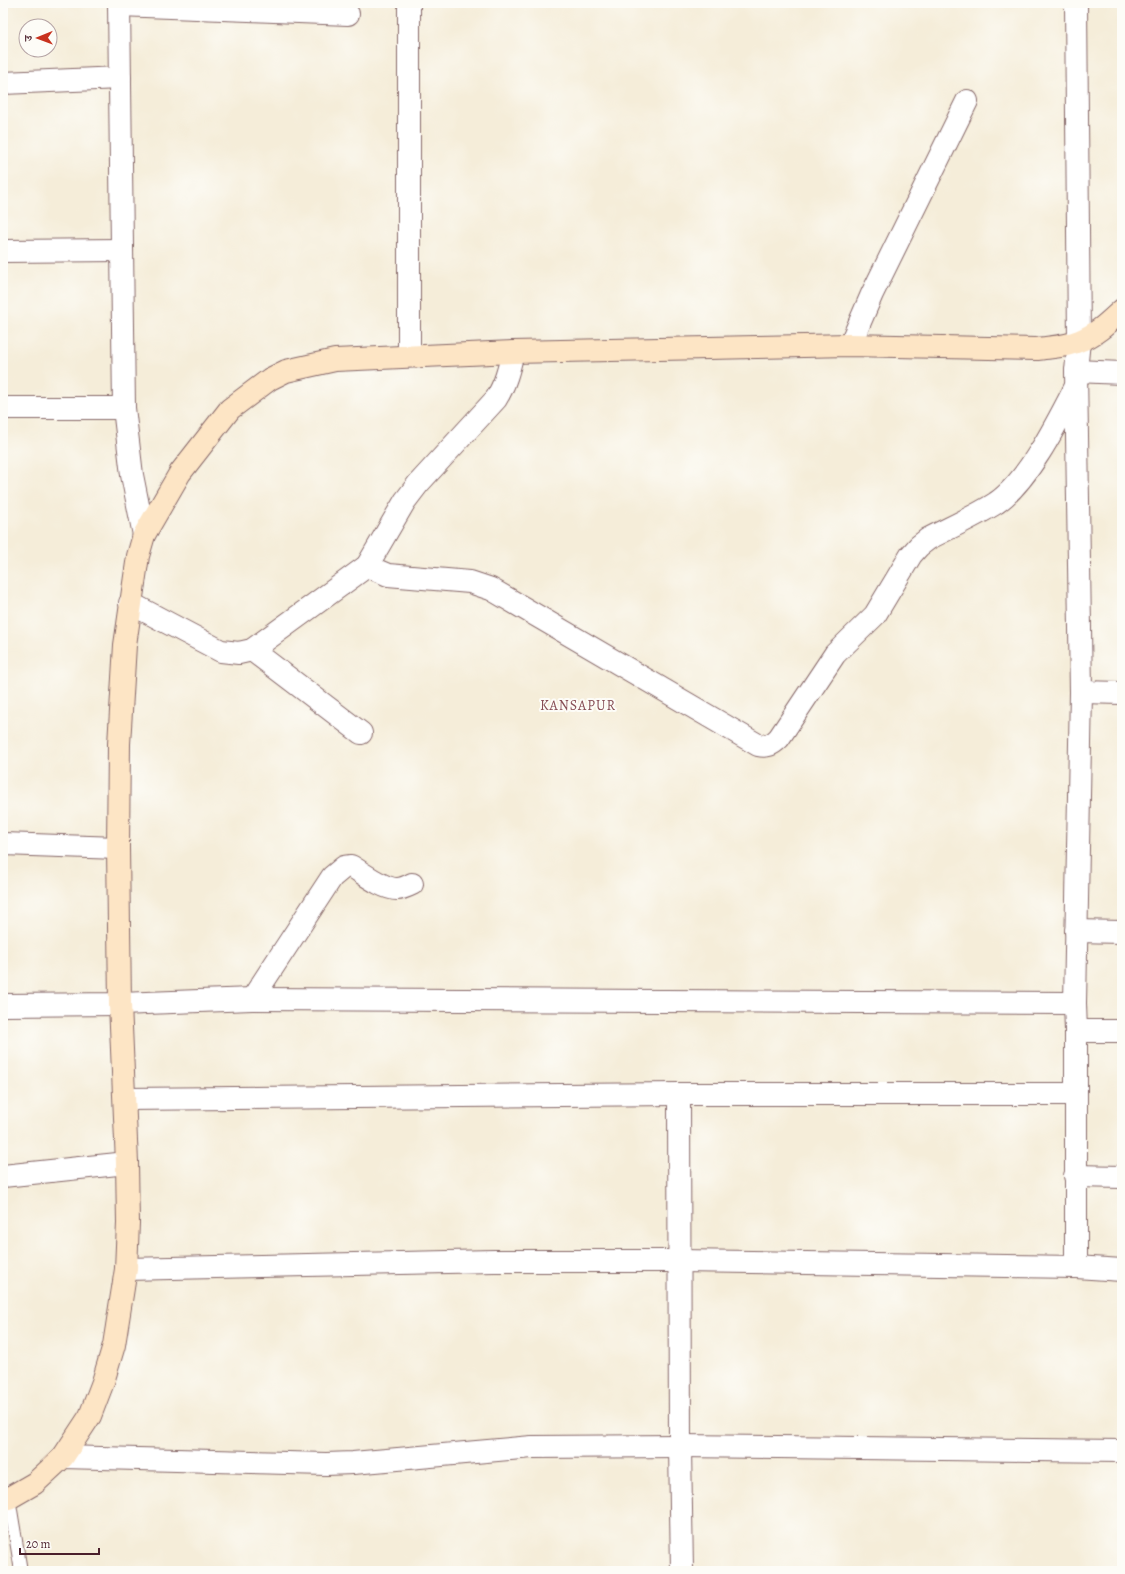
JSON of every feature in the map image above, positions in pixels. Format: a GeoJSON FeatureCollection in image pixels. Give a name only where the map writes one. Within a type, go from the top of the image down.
{"type":"FeatureCollection","features":[{"type":"Feature","properties":{"kind":"street"},"geometry":{"type":"LineString","coordinates":[[409,3],[409,356]]}},
{"type":"Feature","properties":{"kind":"street"},"geometry":{"type":"LineString","coordinates":[[1076,3],[1079,341],[1076,378],[1082,692],[1075,1003],[1076,1267]]}},
{"type":"Feature","properties":{"kind":"street"},"geometry":{"type":"LineString","coordinates":[[144,535],[132,475],[124,408],[119,4],[348,14]]}},
{"type":"Feature","properties":{"kind":"street"},"geometry":{"type":"LineString","coordinates":[[3,83],[120,78]]}},
{"type":"Feature","properties":{"kind":"street"},"geometry":{"type":"LineString","coordinates":[[850,344],[872,294],[966,100]]}},
{"type":"Feature","properties":{"kind":"street"},"geometry":{"type":"LineString","coordinates":[[3,251],[122,250]]}},
{"type":"Feature","properties":{"kind":"street"},"geometry":{"type":"LineString","coordinates":[[6,1498],[35,1483],[63,1457],[90,1416],[103,1382],[114,1346],[126,1269],[128,1163],[120,1004],[118,848],[119,744],[125,645],[130,603],[138,556],[144,535],[180,473],[230,409],[270,379],[286,371],[334,360],[513,352],[850,344],[1036,349],[1060,346],[1079,341],[1099,330],[1122,310]]}},
{"type":"Feature","properties":{"kind":"street"},"geometry":{"type":"LineString","coordinates":[[130,603],[221,651],[238,653],[252,650],[367,566],[405,502],[418,484],[496,399],[508,373],[513,352]]}},
{"type":"Feature","properties":{"kind":"street"},"geometry":{"type":"LineString","coordinates":[[1076,378],[1122,373]]}},
{"type":"Feature","properties":{"kind":"street"},"geometry":{"type":"LineString","coordinates":[[367,566],[388,575],[470,582],[491,589],[758,745],[770,745],[779,738],[835,654],[875,615],[911,555],[919,546],[928,539],[996,502],[1026,472],[1058,422],[1076,378]]}},
{"type":"Feature","properties":{"kind":"street"},"geometry":{"type":"LineString","coordinates":[[3,408],[124,408]]}},
{"type":"Feature","properties":{"kind":"street"},"geometry":{"type":"LineString","coordinates":[[252,650],[361,733]]}},
{"type":"Feature","properties":{"kind":"street"},"geometry":{"type":"LineString","coordinates":[[1082,692],[1122,693]]}},
{"type":"Feature","properties":{"kind":"street"},"geometry":{"type":"LineString","coordinates":[[3,844],[118,848]]}},
{"type":"Feature","properties":{"kind":"street"},"geometry":{"type":"LineString","coordinates":[[252,999],[332,877],[339,870],[351,866],[384,886],[392,888],[398,889],[412,884]]}},
{"type":"Feature","properties":{"kind":"street"},"geometry":{"type":"LineString","coordinates":[[1076,931],[1122,932]]}},
{"type":"Feature","properties":{"kind":"street"},"geometry":{"type":"LineString","coordinates":[[3,1005],[120,1004],[252,999],[1075,1003]]}},
{"type":"Feature","properties":{"kind":"street"},"geometry":{"type":"LineString","coordinates":[[1076,1031],[1122,1031]]}},
{"type":"Feature","properties":{"kind":"street"},"geometry":{"type":"LineString","coordinates":[[125,1100],[679,1094],[1076,1094]]}},
{"type":"Feature","properties":{"kind":"street"},"geometry":{"type":"LineString","coordinates":[[679,1094],[680,1446],[682,1571]]}},
{"type":"Feature","properties":{"kind":"street"},"geometry":{"type":"LineString","coordinates":[[3,1176],[128,1163]]}},
{"type":"Feature","properties":{"kind":"street"},"geometry":{"type":"LineString","coordinates":[[1076,1176],[1122,1177]]}},
{"type":"Feature","properties":{"kind":"street"},"geometry":{"type":"LineString","coordinates":[[126,1269],[494,1261],[680,1261],[1076,1267],[1122,1270]]}},
{"type":"Feature","properties":{"kind":"street"},"geometry":{"type":"LineString","coordinates":[[63,1457],[326,1464],[353,1463],[532,1447],[680,1446],[1122,1451]]}},
{"type":"Feature","properties":{"kind":"lane"},"geometry":{"type":"LineString","coordinates":[[6,1498],[21,1571]]}},
{"type":"Feature","properties":{"kind":"district","name":"KANSAPUR"},"geometry":{"type":"Point","coordinates":[578,705]}}]}
